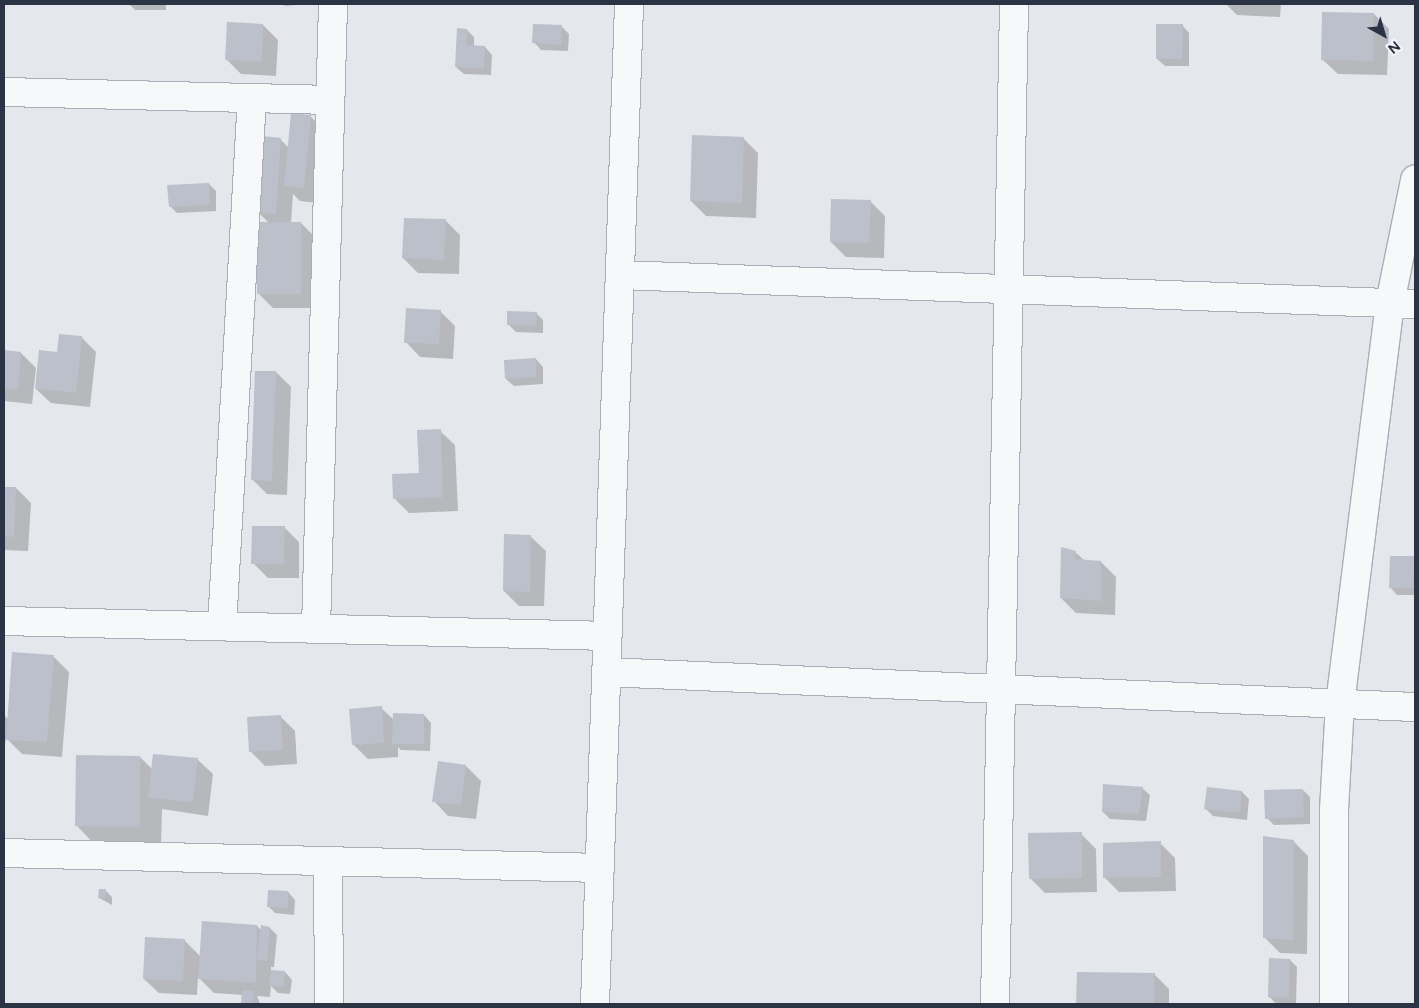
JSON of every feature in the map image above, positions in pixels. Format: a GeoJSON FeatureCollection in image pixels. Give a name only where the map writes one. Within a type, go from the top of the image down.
{"type":"FeatureCollection","features":[{"type":"Feature","properties":{"kind":"street"},"geometry":{"type":"LineString","coordinates":[[316,629],[333,4]]}},
{"type":"Feature","properties":{"kind":"street"},"geometry":{"type":"LineString","coordinates":[[595,1004],[629,4]]}},
{"type":"Feature","properties":{"kind":"street"},"geometry":{"type":"LineString","coordinates":[[995,1004],[1014,4]]}},
{"type":"Feature","properties":{"kind":"street"},"geometry":{"type":"LineString","coordinates":[[4,92],[330,100]]}},
{"type":"Feature","properties":{"kind":"street"},"geometry":{"type":"LineString","coordinates":[[222,626],[252,98]]}},
{"type":"Feature","properties":{"kind":"street"},"geometry":{"type":"LineString","coordinates":[[1334,1004],[1334,810],[1340,704],[1402,304],[1415,180]]}},
{"type":"Feature","properties":{"kind":"street"},"geometry":{"type":"LineString","coordinates":[[620,275],[1402,304]]}},
{"type":"Feature","properties":{"kind":"street"},"geometry":{"type":"LineString","coordinates":[[4,621],[607,636]]}},
{"type":"Feature","properties":{"kind":"street"},"geometry":{"type":"LineString","coordinates":[[606,672],[1415,707]]}},
{"type":"Feature","properties":{"kind":"street"},"geometry":{"type":"LineString","coordinates":[[4,853],[600,868]]}},
{"type":"Feature","properties":{"kind":"street"},"geometry":{"type":"LineString","coordinates":[[328,861],[328,1004]]}},
{"type":"Feature","properties":{"kind":"building"},"geometry":{"type":"Polygon","coordinates":[[[1322,12],[1374,13],[1373,61],[1321,60],[1322,12]]]}},
{"type":"Feature","properties":{"kind":"building"},"geometry":{"type":"Polygon","coordinates":[[[227,22],[263,24],[262,62],[225,60],[227,22]]]}},
{"type":"Feature","properties":{"kind":"building"},"geometry":{"type":"Polygon","coordinates":[[[533,24],[562,25],[561,45],[532,43],[533,24]]]}},
{"type":"Feature","properties":{"kind":"building"},"geometry":{"type":"Polygon","coordinates":[[[1156,24],[1183,24],[1182,59],[1156,59],[1156,24]]]}},
{"type":"Feature","properties":{"kind":"building"},"geometry":{"type":"Polygon","coordinates":[[[457,28],[467,29],[467,45],[485,46],[484,69],[455,67],[457,28]]]}},
{"type":"Feature","properties":{"kind":"building"},"geometry":{"type":"Polygon","coordinates":[[[291,113],[311,115],[304,188],[284,186],[291,113]]]}},
{"type":"Feature","properties":{"kind":"building"},"geometry":{"type":"Polygon","coordinates":[[[692,135],[744,137],[742,203],[690,201],[692,135]]]}},
{"type":"Feature","properties":{"kind":"building"},"geometry":{"type":"Polygon","coordinates":[[[262,136],[281,138],[276,214],[257,212],[262,136]]]}},
{"type":"Feature","properties":{"kind":"building"},"geometry":{"type":"Polygon","coordinates":[[[209,183],[210,205],[169,207],[167,185],[209,183]]]}},
{"type":"Feature","properties":{"kind":"building"},"geometry":{"type":"Polygon","coordinates":[[[831,199],[871,200],[869,243],[830,242],[831,199]]]}},
{"type":"Feature","properties":{"kind":"building"},"geometry":{"type":"Polygon","coordinates":[[[404,218],[446,219],[444,260],[402,258],[404,218]]]}},
{"type":"Feature","properties":{"kind":"building"},"geometry":{"type":"Polygon","coordinates":[[[257,222],[301,222],[301,294],[257,294],[257,222]]]}},
{"type":"Feature","properties":{"kind":"building"},"geometry":{"type":"Polygon","coordinates":[[[406,308],[441,310],[439,344],[404,343],[406,308]]]}},
{"type":"Feature","properties":{"kind":"building"},"geometry":{"type":"Polygon","coordinates":[[[507,311],[537,312],[536,326],[507,325],[507,311]]]}},
{"type":"Feature","properties":{"kind":"building"},"geometry":{"type":"Polygon","coordinates":[[[59,334],[82,336],[76,393],[35,389],[39,350],[57,352],[59,334]]]}},
{"type":"Feature","properties":{"kind":"building"},"geometry":{"type":"Polygon","coordinates":[[[4,350],[21,352],[18,390],[4,388],[4,350]]]}},
{"type":"Feature","properties":{"kind":"building"},"geometry":{"type":"Polygon","coordinates":[[[536,358],[536,377],[505,379],[504,360],[536,358]]]}},
{"type":"Feature","properties":{"kind":"building"},"geometry":{"type":"Polygon","coordinates":[[[255,371],[276,371],[272,481],[251,480],[255,371]]]}},
{"type":"Feature","properties":{"kind":"building"},"geometry":{"type":"Polygon","coordinates":[[[441,429],[443,497],[393,499],[392,474],[419,473],[417,430],[441,429]]]}},
{"type":"Feature","properties":{"kind":"building"},"geometry":{"type":"Polygon","coordinates":[[[4,487],[16,487],[14,537],[4,536],[4,487]]]}},
{"type":"Feature","properties":{"kind":"building"},"geometry":{"type":"Polygon","coordinates":[[[252,526],[285,526],[284,564],[251,564],[252,526]]]}},
{"type":"Feature","properties":{"kind":"building"},"geometry":{"type":"Polygon","coordinates":[[[504,534],[531,535],[530,592],[503,591],[504,534]]]}},
{"type":"Feature","properties":{"kind":"building"},"geometry":{"type":"Polygon","coordinates":[[[1061,547],[1076,551],[1075,559],[1101,561],[1101,601],[1060,598],[1061,547]]]}},
{"type":"Feature","properties":{"kind":"building"},"geometry":{"type":"Polygon","coordinates":[[[1390,556],[1415,556],[1413,588],[1389,588],[1390,556]]]}},
{"type":"Feature","properties":{"kind":"building"},"geometry":{"type":"Polygon","coordinates":[[[12,652],[54,655],[47,742],[6,740],[12,652]]]}},
{"type":"Feature","properties":{"kind":"building"},"geometry":{"type":"Polygon","coordinates":[[[382,706],[384,743],[352,745],[349,709],[382,706]]]}},
{"type":"Feature","properties":{"kind":"building"},"geometry":{"type":"Polygon","coordinates":[[[393,713],[424,714],[424,744],[392,744],[393,713]]]}},
{"type":"Feature","properties":{"kind":"building"},"geometry":{"type":"Polygon","coordinates":[[[281,715],[283,750],[249,752],[247,717],[281,715]]]}},
{"type":"Feature","properties":{"kind":"building"},"geometry":{"type":"Polygon","coordinates":[[[153,754],[198,758],[193,802],[148,798],[153,754]]]}},
{"type":"Feature","properties":{"kind":"building"},"geometry":{"type":"Polygon","coordinates":[[[76,755],[140,756],[140,827],[75,826],[76,755]]]}},
{"type":"Feature","properties":{"kind":"building"},"geometry":{"type":"Polygon","coordinates":[[[438,761],[466,765],[461,805],[432,802],[438,761]]]}},
{"type":"Feature","properties":{"kind":"building"},"geometry":{"type":"Polygon","coordinates":[[[1103,784],[1143,787],[1139,814],[1102,812],[1103,784]]]}},
{"type":"Feature","properties":{"kind":"building"},"geometry":{"type":"Polygon","coordinates":[[[1207,787],[1242,791],[1240,813],[1204,809],[1207,787]]]}},
{"type":"Feature","properties":{"kind":"building"},"geometry":{"type":"Polygon","coordinates":[[[1303,789],[1304,817],[1265,819],[1264,790],[1303,789]]]}},
{"type":"Feature","properties":{"kind":"building"},"geometry":{"type":"Polygon","coordinates":[[[1082,832],[1082,878],[1029,879],[1028,833],[1082,832]]]}},
{"type":"Feature","properties":{"kind":"building"},"geometry":{"type":"Polygon","coordinates":[[[1263,836],[1294,840],[1293,940],[1263,938],[1263,836]]]}},
{"type":"Feature","properties":{"kind":"building"},"geometry":{"type":"Polygon","coordinates":[[[1161,841],[1161,877],[1103,878],[1103,843],[1161,841]]]}},
{"type":"Feature","properties":{"kind":"building"},"geometry":{"type":"Polygon","coordinates":[[[99,889],[106,889],[105,899],[98,898],[99,889]]]}},
{"type":"Feature","properties":{"kind":"building"},"geometry":{"type":"Polygon","coordinates":[[[268,890],[288,891],[288,908],[267,907],[268,890]]]}},
{"type":"Feature","properties":{"kind":"building"},"geometry":{"type":"Polygon","coordinates":[[[202,921],[257,925],[256,983],[198,979],[202,921]]]}},
{"type":"Feature","properties":{"kind":"building"},"geometry":{"type":"Polygon","coordinates":[[[261,925],[270,927],[267,961],[257,960],[261,925]]]}},
{"type":"Feature","properties":{"kind":"building"},"geometry":{"type":"Polygon","coordinates":[[[145,937],[185,939],[183,981],[143,979],[145,937]]]}},
{"type":"Feature","properties":{"kind":"building"},"geometry":{"type":"Polygon","coordinates":[[[1269,958],[1290,959],[1289,998],[1268,997],[1269,958]]]}},
{"type":"Feature","properties":{"kind":"building"},"geometry":{"type":"Polygon","coordinates":[[[271,970],[285,971],[284,987],[269,986],[271,970]]]}},
{"type":"Feature","properties":{"kind":"building"},"geometry":{"type":"Polygon","coordinates":[[[1077,972],[1155,973],[1154,1004],[1076,1004],[1077,972]]]}},
{"type":"Feature","properties":{"kind":"building"},"geometry":{"type":"Polygon","coordinates":[[[242,990],[254,991],[252,1004],[241,1004],[242,990]]]}}]}
